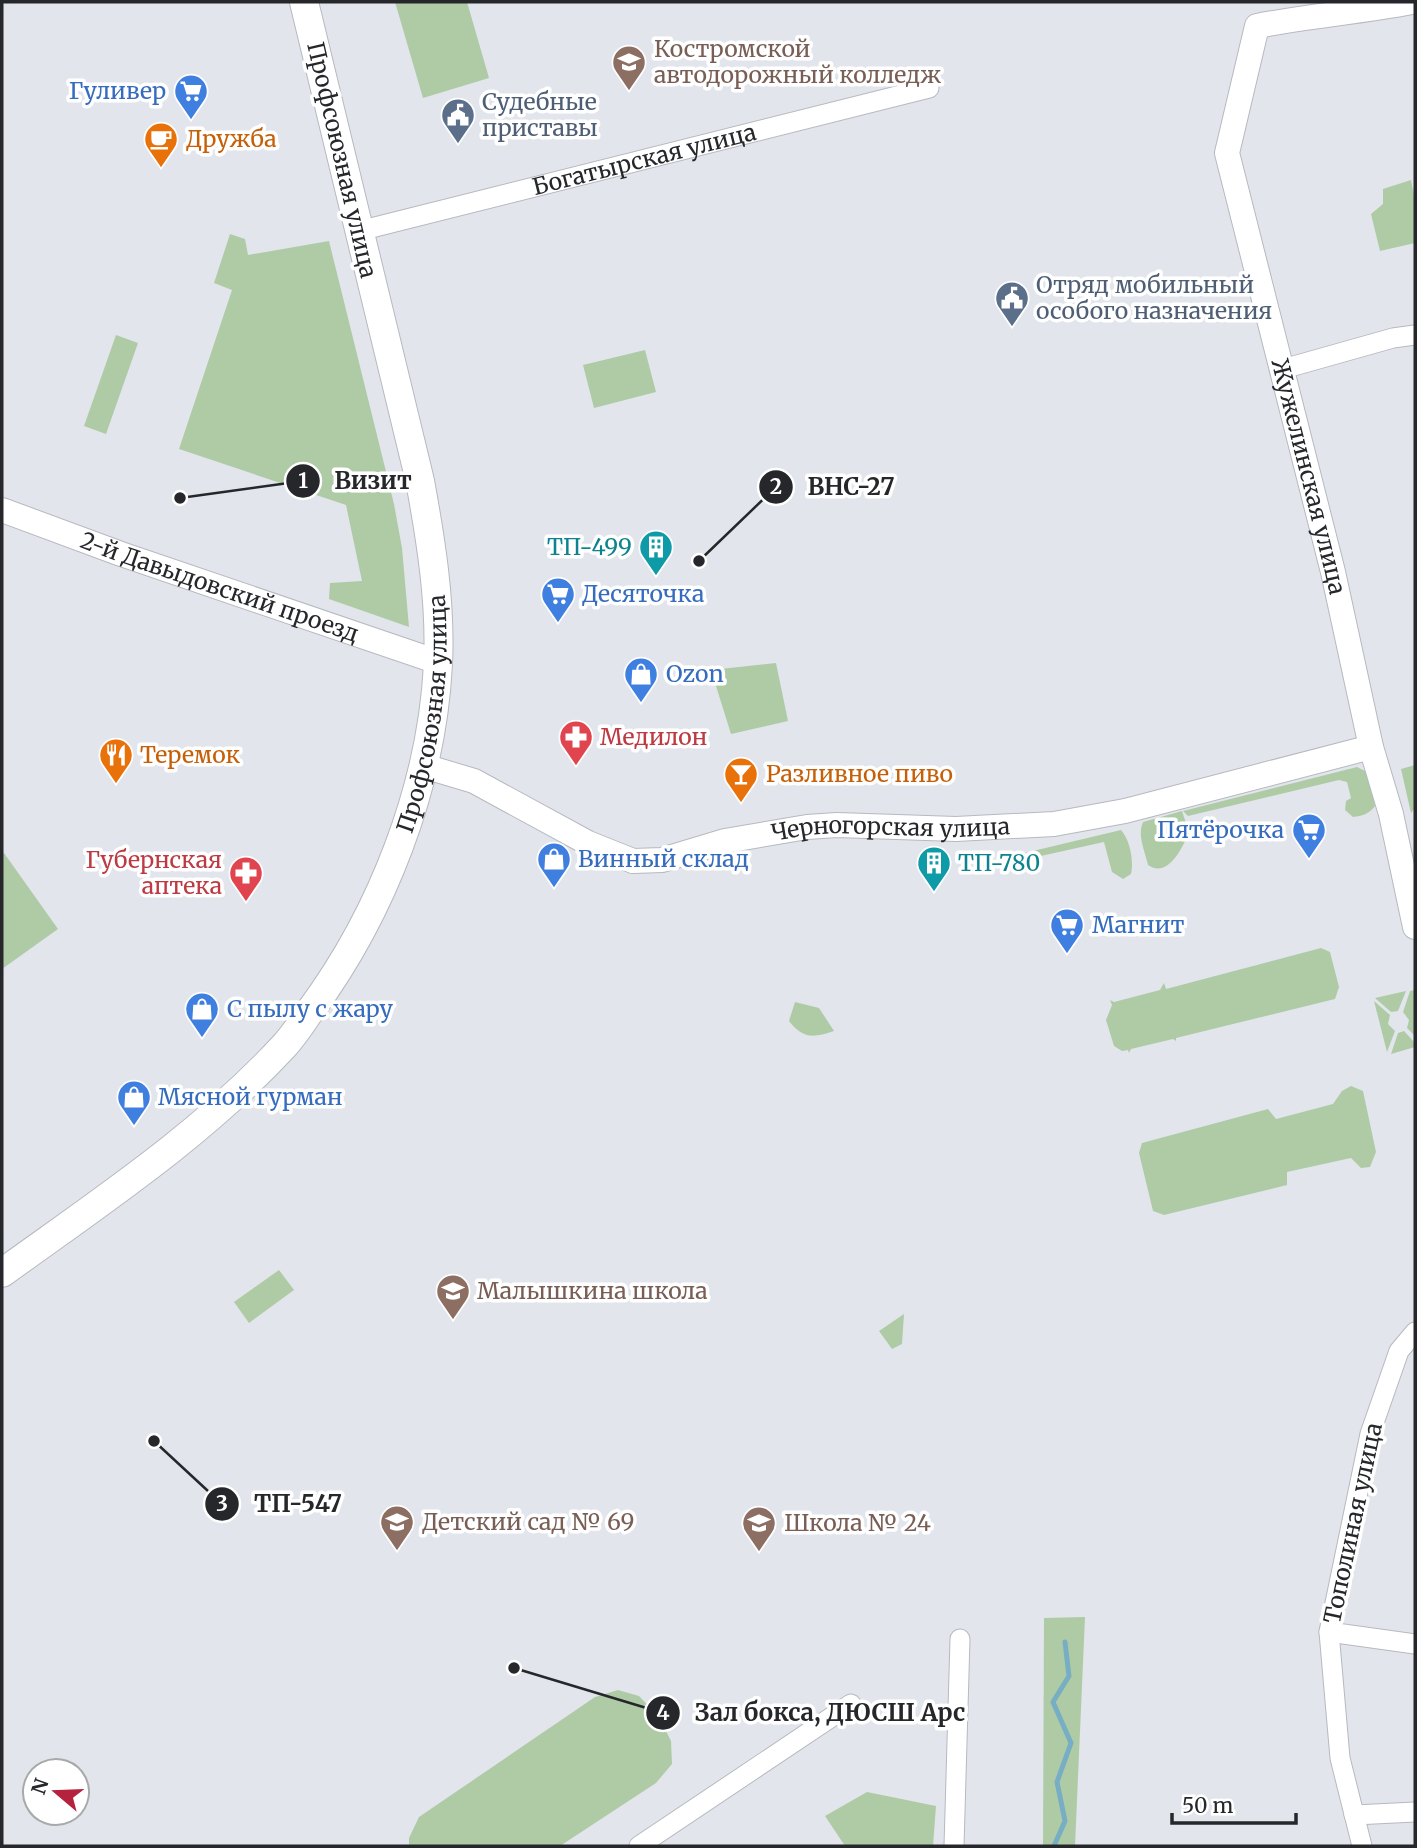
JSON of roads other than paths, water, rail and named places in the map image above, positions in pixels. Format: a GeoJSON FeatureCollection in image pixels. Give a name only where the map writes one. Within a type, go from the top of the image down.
{"type":"FeatureCollection","features":[{"type":"Feature","properties":{"kind":"main road","name":"Профсоюзная улица"},"geometry":{"type":"LineString","coordinates":[[2,1273],[169,1153],[244,1086],[287,1043],[358,939],[384,884],[424,766],[438,662],[438,618],[428,526],[420,481],[304,2]]}},
{"type":"Feature","properties":{"kind":"street","name":"Жужелинская улица"},"geometry":{"type":"LineString","coordinates":[[1412,2],[1257,26],[1227,153],[1333,572],[1371,747],[1391,814],[1415,927]]}},
{"type":"Feature","properties":{"kind":"street","name":"Богатырская улица"},"geometry":{"type":"LineString","coordinates":[[359,231],[929,88]]}},
{"type":"Feature","properties":{"kind":"street"},"geometry":{"type":"LineString","coordinates":[[1283,369],[1393,338],[1415,335]]}},
{"type":"Feature","properties":{"kind":"street","name":"2-й Давыдовский проезд"},"geometry":{"type":"LineString","coordinates":[[2,510],[121,554],[438,662]]}},
{"type":"Feature","properties":{"kind":"street","name":"Черногорская улица"},"geometry":{"type":"LineString","coordinates":[[424,766],[474,781],[588,843],[633,861],[662,860],[725,841],[807,827],[837,825],[956,829],[1054,824],[1125,811],[1371,747]]}},
{"type":"Feature","properties":{"kind":"street","name":"Тополиная улица"},"geometry":{"type":"LineString","coordinates":[[1362,1846],[1340,1758],[1329,1632],[1370,1434],[1399,1351],[1415,1332]]}},
{"type":"Feature","properties":{"kind":"street"},"geometry":{"type":"LineString","coordinates":[[1329,1632],[1415,1644]]}},
{"type":"Feature","properties":{"kind":"street"},"geometry":{"type":"LineString","coordinates":[[954,1846],[960,1639]]}},
{"type":"Feature","properties":{"kind":"street"},"geometry":{"type":"LineString","coordinates":[[639,1846],[851,1704]]}},
{"type":"Feature","properties":{"kind":"street"},"geometry":{"type":"LineString","coordinates":[[1354,1815],[1415,1812]]}},
{"type":"Feature","properties":{"kind":"waterway"},"geometry":{"type":"LineString","coordinates":[[1054,1846],[1065,1821],[1057,1782],[1071,1743],[1053,1702],[1069,1676],[1065,1642]]}},
{"type":"Feature","properties":{"kind":"place","name":"Костромской автодорожный колледж"},"geometry":{"type":"Point","coordinates":[629,92]}},
{"type":"Feature","properties":{"kind":"place","name":"Гуливер"},"geometry":{"type":"Point","coordinates":[191,121]}},
{"type":"Feature","properties":{"kind":"place","name":"Судебные приставы"},"geometry":{"type":"Point","coordinates":[458,145]}},
{"type":"Feature","properties":{"kind":"place","name":"Дружба"},"geometry":{"type":"Point","coordinates":[161,169]}},
{"type":"Feature","properties":{"kind":"place","name":"Отряд мобильный особого назначения"},"geometry":{"type":"Point","coordinates":[1012,328]}},
{"type":"Feature","properties":{"kind":"place","name":"Визит"},"geometry":{"type":"Point","coordinates":[180,498]}},
{"type":"Feature","properties":{"kind":"place","name":"ВНС-27"},"geometry":{"type":"Point","coordinates":[699,561]}},
{"type":"Feature","properties":{"kind":"place","name":"ТП-499"},"geometry":{"type":"Point","coordinates":[656,577]}},
{"type":"Feature","properties":{"kind":"place","name":"Десяточка"},"geometry":{"type":"Point","coordinates":[558,624]}},
{"type":"Feature","properties":{"kind":"place","name":"Ozon"},"geometry":{"type":"Point","coordinates":[641,704]}},
{"type":"Feature","properties":{"kind":"place","name":"Медилон"},"geometry":{"type":"Point","coordinates":[576,767]}},
{"type":"Feature","properties":{"kind":"place","name":"Теремок"},"geometry":{"type":"Point","coordinates":[116,785]}},
{"type":"Feature","properties":{"kind":"place","name":"Разливное пиво"},"geometry":{"type":"Point","coordinates":[741,804]}},
{"type":"Feature","properties":{"kind":"place","name":"Пятёрочка"},"geometry":{"type":"Point","coordinates":[1309,860]}},
{"type":"Feature","properties":{"kind":"place","name":"Винный склад"},"geometry":{"type":"Point","coordinates":[554,889]}},
{"type":"Feature","properties":{"kind":"place","name":"ТП-780"},"geometry":{"type":"Point","coordinates":[934,893]}},
{"type":"Feature","properties":{"kind":"place","name":"Губернская аптека"},"geometry":{"type":"Point","coordinates":[246,903]}},
{"type":"Feature","properties":{"kind":"place","name":"Магнит"},"geometry":{"type":"Point","coordinates":[1067,955]}},
{"type":"Feature","properties":{"kind":"place","name":"С пылу с жару"},"geometry":{"type":"Point","coordinates":[202,1039]}},
{"type":"Feature","properties":{"kind":"place","name":"Мясной гурман"},"geometry":{"type":"Point","coordinates":[134,1127]}},
{"type":"Feature","properties":{"kind":"place","name":"Малышкина школа"},"geometry":{"type":"Point","coordinates":[453,1321]}},
{"type":"Feature","properties":{"kind":"place","name":"ТП-547"},"geometry":{"type":"Point","coordinates":[154,1441]}},
{"type":"Feature","properties":{"kind":"place","name":"Детский сад № 69"},"geometry":{"type":"Point","coordinates":[397,1552]}},
{"type":"Feature","properties":{"kind":"place","name":"Школа № 24"},"geometry":{"type":"Point","coordinates":[759,1553]}},
{"type":"Feature","properties":{"kind":"place","name":"Зал бокса, ДЮСШ Арс"},"geometry":{"type":"Point","coordinates":[514,1668]}}]}
